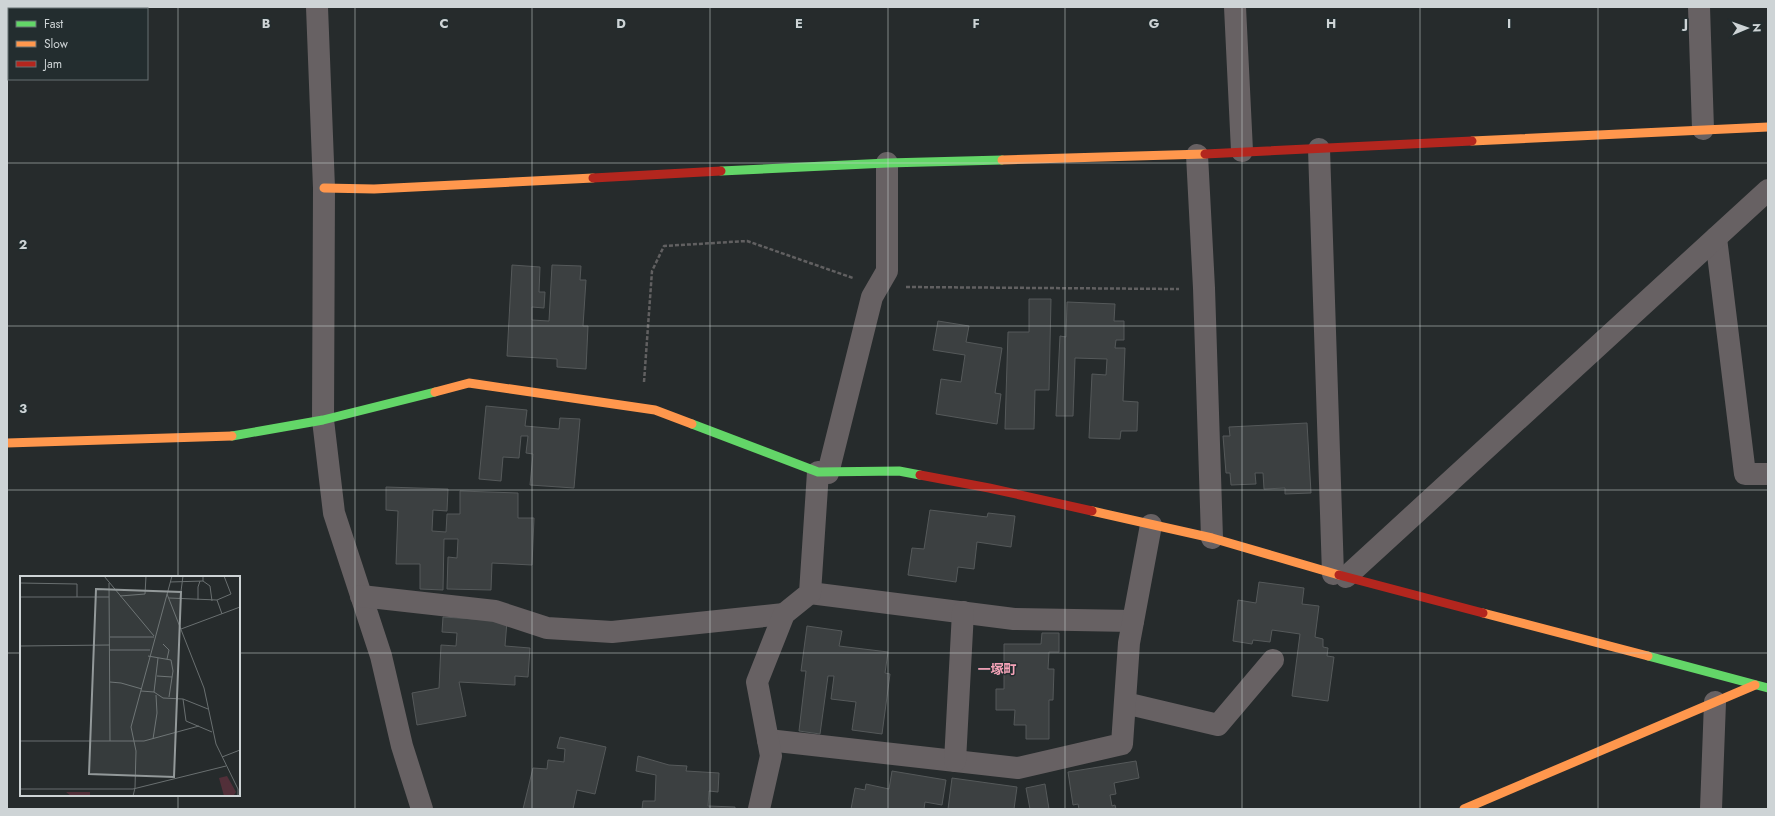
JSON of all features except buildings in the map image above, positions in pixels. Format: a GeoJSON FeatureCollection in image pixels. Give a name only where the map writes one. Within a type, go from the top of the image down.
{"type":"FeatureCollection","features":[{"type":"Feature","properties":{"kind":"street"},"geometry":{"type":"LineString","coordinates":[[317,7],[324,188],[323,420],[334,513],[381,656],[402,746],[422,809]]}},
{"type":"Feature","properties":{"kind":"street"},"geometry":{"type":"LineString","coordinates":[[1235,7],[1242,151]]}},
{"type":"Feature","properties":{"kind":"street"},"geometry":{"type":"LineString","coordinates":[[1699,7],[1703,129]]}},
{"type":"Feature","properties":{"kind":"street"},"geometry":{"type":"LineString","coordinates":[[324,188],[382,188],[888,163],[1197,155],[1242,151],[1319,149],[1768,127]]}},
{"type":"Feature","properties":{"kind":"street"},"geometry":{"type":"LineString","coordinates":[[1319,149],[1339,576]]}},
{"type":"Feature","properties":{"kind":"street"},"geometry":{"type":"LineString","coordinates":[[1197,155],[1204,288],[1212,538]]}},
{"type":"Feature","properties":{"kind":"street"},"geometry":{"type":"LineString","coordinates":[[759,809],[771,756],[757,682],[784,614],[810,593],[823,472],[872,297],[887,271],[888,163]]}},
{"type":"Feature","properties":{"kind":"street"},"geometry":{"type":"LineString","coordinates":[[1339,576],[1768,190]]}},
{"type":"Feature","properties":{"kind":"street"},"geometry":{"type":"LineString","coordinates":[[1716,238],[1745,474],[1768,474]]}},
{"type":"Feature","properties":{"kind":"street"},"geometry":{"type":"LineString","coordinates":[[7,443],[233,436],[323,420],[470,383],[655,410],[823,472],[899,471],[989,488],[1212,538],[1339,576],[1768,688]]}},
{"type":"Feature","properties":{"kind":"street"},"geometry":{"type":"LineString","coordinates":[[768,740],[1018,768],[1122,744],[1129,643],[1151,525]]}},
{"type":"Feature","properties":{"kind":"street"},"geometry":{"type":"LineString","coordinates":[[810,593],[1014,618],[1133,621]]}},
{"type":"Feature","properties":{"kind":"street"},"geometry":{"type":"LineString","coordinates":[[361,596],[495,611],[547,628],[612,632],[784,614]]}},
{"type":"Feature","properties":{"kind":"street"},"geometry":{"type":"LineString","coordinates":[[955,762],[963,612]]}},
{"type":"Feature","properties":{"kind":"street"},"geometry":{"type":"LineString","coordinates":[[1125,703],[1218,725],[1273,660]]}},
{"type":"Feature","properties":{"kind":"street"},"geometry":{"type":"LineString","coordinates":[[1464,809],[1755,685]]}},
{"type":"Feature","properties":{"kind":"street"},"geometry":{"type":"LineString","coordinates":[[1711,809],[1715,702]]}},
{"type":"Feature","properties":{"kind":"traffic: fast"},"geometry":{"type":"LineString","coordinates":[[721,171],[887,163],[1002,160]]}},
{"type":"Feature","properties":{"kind":"traffic: fast"},"geometry":{"type":"LineString","coordinates":[[232,436],[323,420],[435,392]]}},
{"type":"Feature","properties":{"kind":"traffic: fast"},"geometry":{"type":"LineString","coordinates":[[692,424],[818,472],[899,471],[920,475]]}},
{"type":"Feature","properties":{"kind":"traffic: fast"},"geometry":{"type":"LineString","coordinates":[[1648,656],[1768,688]]}},
{"type":"Feature","properties":{"kind":"traffic: slow"},"geometry":{"type":"LineString","coordinates":[[1472,141],[1768,127]]}},
{"type":"Feature","properties":{"kind":"traffic: slow"},"geometry":{"type":"LineString","coordinates":[[1002,160],[1205,154]]}},
{"type":"Feature","properties":{"kind":"traffic: slow"},"geometry":{"type":"LineString","coordinates":[[324,188],[374,189],[593,178]]}},
{"type":"Feature","properties":{"kind":"traffic: slow"},"geometry":{"type":"LineString","coordinates":[[435,392],[469,383],[655,410],[692,424]]}},
{"type":"Feature","properties":{"kind":"traffic: slow"},"geometry":{"type":"LineString","coordinates":[[7,443],[232,436]]}},
{"type":"Feature","properties":{"kind":"traffic: slow"},"geometry":{"type":"LineString","coordinates":[[1092,511],[1212,538],[1339,575]]}},
{"type":"Feature","properties":{"kind":"traffic: slow"},"geometry":{"type":"LineString","coordinates":[[1483,613],[1648,656]]}},
{"type":"Feature","properties":{"kind":"traffic: slow"},"geometry":{"type":"LineString","coordinates":[[1464,809],[1755,685]]}},
{"type":"Feature","properties":{"kind":"traffic: jam"},"geometry":{"type":"LineString","coordinates":[[1205,154],[1472,141]]}},
{"type":"Feature","properties":{"kind":"traffic: jam"},"geometry":{"type":"LineString","coordinates":[[593,178],[721,171]]}},
{"type":"Feature","properties":{"kind":"traffic: jam"},"geometry":{"type":"LineString","coordinates":[[920,475],[989,488],[1092,511]]}},
{"type":"Feature","properties":{"kind":"traffic: jam"},"geometry":{"type":"LineString","coordinates":[[1339,575],[1483,613]]}},
{"type":"Feature","properties":{"kind":"district","name":"一塚町"},"geometry":{"type":"Point","coordinates":[997,669]}}]}
